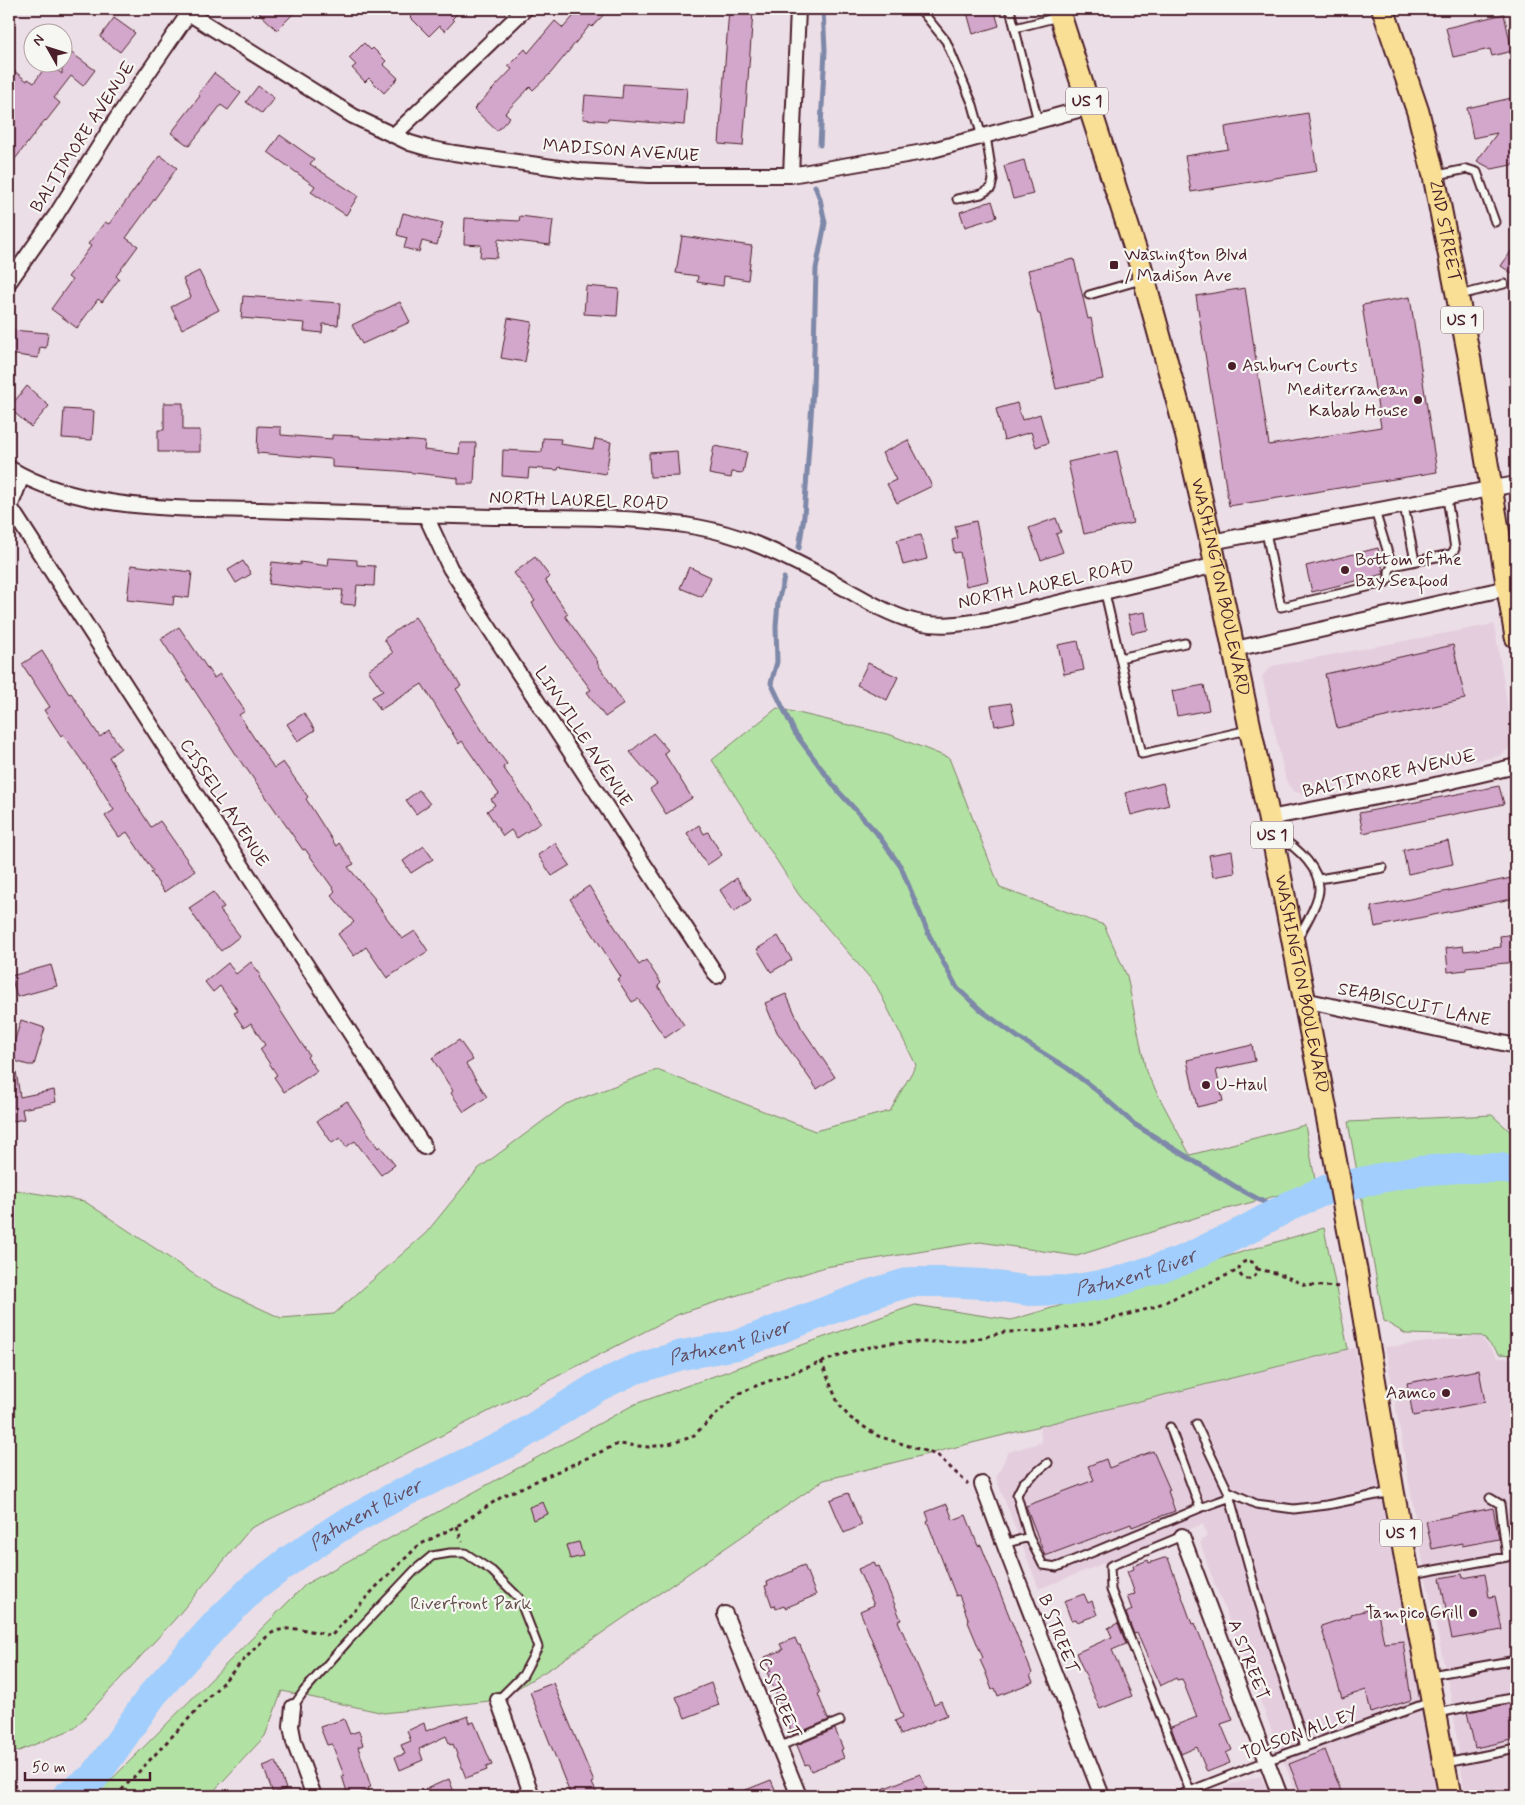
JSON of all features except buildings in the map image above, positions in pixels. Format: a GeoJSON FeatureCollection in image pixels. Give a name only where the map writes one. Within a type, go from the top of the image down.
{"type":"FeatureCollection","features":[{"type":"Feature","properties":{"kind":"main road","name":"2ND STREET"},"geometry":{"type":"LineString","coordinates":[[1384,9],[1418,112],[1434,176],[1512,587],[1516,637]]}},
{"type":"Feature","properties":{"kind":"main road","name":"WASHINGTON BOULEVARD"},"geometry":{"type":"LineString","coordinates":[[1059,12],[1144,279],[1185,429],[1235,650],[1328,1121],[1450,1796]]}},
{"type":"Feature","properties":{"kind":"street"},"geometry":{"type":"LineString","coordinates":[[394,136],[525,9]]}},
{"type":"Feature","properties":{"kind":"street"},"geometry":{"type":"LineString","coordinates":[[791,175],[798,9]]}},
{"type":"Feature","properties":{"kind":"street","name":"MADISON AVENUE"},"geometry":{"type":"LineString","coordinates":[[193,12],[353,116],[410,143],[427,148],[580,171],[648,175],[791,175],[929,152],[1089,107]]}},
{"type":"Feature","properties":{"kind":"street","name":"BALTIMORE AVENUE"},"geometry":{"type":"LineString","coordinates":[[9,282],[56,215],[117,118],[193,12]]}},
{"type":"Feature","properties":{"kind":"street","name":"NORTH LAUREL ROAD"},"geometry":{"type":"LineString","coordinates":[[9,468],[22,476],[72,494],[108,502],[156,507],[426,516],[636,520],[712,530],[752,542],[810,569],[903,618],[923,623],[949,625],[987,620],[1216,565]]}},
{"type":"Feature","properties":{"kind":"street","name":"CISSELL AVENUE"},"geometry":{"type":"LineString","coordinates":[[22,476],[10,507],[424,1147]]}},
{"type":"Feature","properties":{"kind":"street"},"geometry":{"type":"LineString","coordinates":[[1211,542],[1516,484]]}},
{"type":"Feature","properties":{"kind":"street","name":"LINVILLE AVENUE"},"geometry":{"type":"LineString","coordinates":[[426,516],[450,568],[717,976]]}},
{"type":"Feature","properties":{"kind":"street"},"geometry":{"type":"LineString","coordinates":[[1235,650],[1512,587]]}},
{"type":"Feature","properties":{"kind":"street","name":"BALTIMORE AVENUE"},"geometry":{"type":"LineString","coordinates":[[1270,825],[1516,766]]}},
{"type":"Feature","properties":{"kind":"street","name":"SEABISCUIT LANE"},"geometry":{"type":"LineString","coordinates":[[1304,1000],[1516,1046]]}},
{"type":"Feature","properties":{"kind":"street","name":"B STREET"},"geometry":{"type":"LineString","coordinates":[[982,1484],[1102,1796]]}},
{"type":"Feature","properties":{"kind":"street","name":"A STREET"},"geometry":{"type":"LineString","coordinates":[[1182,1536],[1280,1796]]}},
{"type":"Feature","properties":{"kind":"street","name":"C STREET"},"geometry":{"type":"LineString","coordinates":[[725,1614],[798,1796]]}},
{"type":"Feature","properties":{"kind":"street"},"geometry":{"type":"LineString","coordinates":[[498,1700],[532,1796]]}},
{"type":"Feature","properties":{"kind":"street"},"geometry":{"type":"LineString","coordinates":[[293,1707],[291,1726],[294,1742],[314,1796]]}},
{"type":"Feature","properties":{"kind":"lane"},"geometry":{"type":"LineString","coordinates":[[920,9],[946,41],[984,136],[993,180],[991,188],[981,194],[957,199]]}},
{"type":"Feature","properties":{"kind":"lane"},"geometry":{"type":"LineString","coordinates":[[1010,9],[1038,122]]}},
{"type":"Feature","properties":{"kind":"lane"},"geometry":{"type":"LineString","coordinates":[[1015,28],[1059,12]]}},
{"type":"Feature","properties":{"kind":"lane"},"geometry":{"type":"LineString","coordinates":[[1434,176],[1467,169],[1477,172],[1495,222]]}},
{"type":"Feature","properties":{"kind":"lane"},"geometry":{"type":"LineString","coordinates":[[1089,295],[1144,279]]}},
{"type":"Feature","properties":{"kind":"lane"},"geometry":{"type":"LineString","coordinates":[[1458,296],[1504,284]]}},
{"type":"Feature","properties":{"kind":"lane"},"geometry":{"type":"LineString","coordinates":[[1266,532],[1281,606],[1385,583],[1389,578],[1388,571],[1392,566],[1451,554],[1455,549],[1447,498]]}},
{"type":"Feature","properties":{"kind":"lane"},"geometry":{"type":"LineString","coordinates":[[1404,506],[1415,561]]}},
{"type":"Feature","properties":{"kind":"lane"},"geometry":{"type":"LineString","coordinates":[[1375,511],[1392,566]]}},
{"type":"Feature","properties":{"kind":"lane"},"geometry":{"type":"LineString","coordinates":[[1105,593],[1142,754],[1250,729]]}},
{"type":"Feature","properties":{"kind":"lane"},"geometry":{"type":"LineString","coordinates":[[1120,658],[1185,643]]}},
{"type":"Feature","properties":{"kind":"lane"},"geometry":{"type":"LineString","coordinates":[[1270,825],[1296,847],[1319,879],[1319,895],[1293,948]]}},
{"type":"Feature","properties":{"kind":"lane"},"geometry":{"type":"LineString","coordinates":[[1319,879],[1383,868]]}},
{"type":"Feature","properties":{"kind":"lane"},"geometry":{"type":"LineString","coordinates":[[1196,1424],[1230,1494],[1258,1599],[1305,1747]]}},
{"type":"Feature","properties":{"kind":"lane"},"geometry":{"type":"LineString","coordinates":[[1170,1426],[1200,1508]]}},
{"type":"Feature","properties":{"kind":"lane"},"geometry":{"type":"LineString","coordinates":[[1048,1463],[1023,1483],[1018,1495],[1030,1537],[1043,1565],[1057,1567],[1230,1494],[1256,1504],[1294,1509],[1327,1505],[1394,1491]]}},
{"type":"Feature","properties":{"kind":"lane"},"geometry":{"type":"LineString","coordinates":[[1409,1575],[1507,1557],[1500,1504],[1490,1498]]}},
{"type":"Feature","properties":{"kind":"lane"},"geometry":{"type":"LineString","coordinates":[[1182,1536],[1110,1566],[1111,1590],[1190,1791]]}},
{"type":"Feature","properties":{"kind":"lane"},"geometry":{"type":"LineString","coordinates":[[1004,1544],[1030,1537]]}},
{"type":"Feature","properties":{"kind":"lane"},"geometry":{"type":"LineString","coordinates":[[293,1707],[322,1670],[415,1570],[432,1556],[450,1553],[465,1554],[486,1567],[519,1598],[538,1648],[523,1675],[498,1700]]}},
{"type":"Feature","properties":{"kind":"lane"},"geometry":{"type":"LineString","coordinates":[[1428,1676],[1516,1660]]}},
{"type":"Feature","properties":{"kind":"lane","name":"TOLSON ALLEY"},"geometry":{"type":"LineString","coordinates":[[1177,1796],[1305,1747],[1434,1707],[1516,1697]]}},
{"type":"Feature","properties":{"kind":"lane"},"geometry":{"type":"LineString","coordinates":[[778,1747],[840,1720]]}},
{"type":"Feature","properties":{"kind":"lane"},"geometry":{"type":"LineString","coordinates":[[1444,1764],[1516,1749]]}},
{"type":"Feature","properties":{"kind":"path"},"geometry":{"type":"LineString","coordinates":[[1248,1261],[1254,1262],[1257,1269],[1255,1276],[1249,1279],[1241,1276],[1239,1270],[1242,1262],[1248,1261]]}},
{"type":"Feature","properties":{"kind":"path"},"geometry":{"type":"LineString","coordinates":[[1257,1269],[1280,1274],[1305,1285],[1335,1287],[1357,1278]]}},
{"type":"Feature","properties":{"kind":"path"},"geometry":{"type":"LineString","coordinates":[[116,1796],[257,1646],[268,1637],[279,1630],[314,1632],[331,1636],[377,1586],[419,1545],[457,1526],[503,1496],[618,1444],[649,1447],[692,1437],[738,1394],[821,1361],[856,1350],[890,1343],[967,1340],[1005,1332],[1044,1331],[1093,1324],[1151,1308],[1239,1270]]}},
{"type":"Feature","properties":{"kind":"path"},"geometry":{"type":"LineString","coordinates":[[821,1361],[838,1403],[849,1417],[878,1436],[937,1455],[971,1486],[982,1484]]}},
{"type":"Feature","properties":{"kind":"shaded area"},"geometry":{"type":"Polygon","coordinates":[[[1494,624],[1513,737],[1509,748],[1500,756],[1302,794],[1293,791],[1286,781],[1262,676],[1272,666],[1494,624]]]}},
{"type":"Feature","properties":{"kind":"shaded area"},"geometry":{"type":"Polygon","coordinates":[[[1480,1336],[1498,1358],[1516,1358],[1516,1796],[1465,1796],[1451,1698],[1426,1579],[1385,1347],[1480,1336]]]}},
{"type":"Feature","properties":{"kind":"shaded area"},"geometry":{"type":"Polygon","coordinates":[[[1355,1348],[1421,1703],[1435,1744],[1442,1796],[1297,1796],[1207,1564],[1200,1542],[1207,1536],[1203,1524],[1039,1589],[996,1478],[1008,1452],[1042,1442],[1039,1427],[1355,1348]]]}},
{"type":"Feature","properties":{"kind":"shaded area"},"geometry":{"type":"Polygon","coordinates":[[[1261,1776],[1270,1796],[1199,1796],[1232,1784],[1261,1776]]]}},
{"type":"Feature","properties":{"kind":"green space"},"geometry":{"type":"Polygon","coordinates":[[[777,708],[891,735],[949,758],[1000,888],[1104,925],[1127,976],[1146,1072],[1190,1155],[1305,1125],[1316,1185],[1204,1215],[1077,1256],[980,1242],[825,1267],[679,1314],[378,1468],[251,1528],[175,1619],[75,1728],[9,1755],[9,1189],[84,1201],[210,1285],[281,1318],[334,1314],[426,1233],[478,1169],[566,1104],[657,1070],[815,1131],[890,1111],[916,1065],[876,985],[799,895],[712,760],[777,708]]]}},
{"type":"Feature","properties":{"kind":"green space"},"geometry":{"type":"Polygon","coordinates":[[[1492,1115],[1513,1134],[1516,1134],[1516,1355],[1499,1354],[1482,1336],[1406,1334],[1384,1321],[1348,1122],[1492,1115]]]}},
{"type":"Feature","properties":{"kind":"green space","name":"Riverfront Park"},"geometry":{"type":"Polygon","coordinates":[[[1324,1228],[1348,1349],[824,1480],[551,1668],[498,1700],[384,1713],[282,1691],[265,1736],[209,1796],[95,1796],[306,1584],[635,1404],[915,1305],[1011,1320],[1324,1228]]]}},
{"type":"Feature","properties":{"kind":"waterway"},"geometry":{"type":"LineString","coordinates":[[820,145],[825,50],[823,9]]}},
{"type":"Feature","properties":{"kind":"waterway"},"geometry":{"type":"LineString","coordinates":[[799,548],[804,516],[813,388],[816,269],[825,223],[815,186]]}},
{"type":"Feature","properties":{"kind":"waterway"},"geometry":{"type":"LineString","coordinates":[[784,578],[778,602],[776,626],[777,662],[771,683],[795,733],[838,791],[876,832],[901,867],[929,935],[957,988],[982,1011],[1019,1038],[1067,1068],[1096,1090],[1134,1124],[1236,1187],[1280,1211]]}},
{"type":"Feature","properties":{"kind":"waterway","name":"Patuxent River"},"geometry":{"type":"LineString","coordinates":[[67,1796],[94,1777],[153,1694],[217,1623],[252,1589],[290,1560],[338,1528],[398,1495],[509,1443],[597,1387],[633,1370],[682,1355],[737,1345],[877,1292],[910,1282],[984,1284],[1029,1291],[1069,1290],[1113,1283],[1181,1261],[1246,1230],[1293,1204],[1326,1190],[1419,1171],[1458,1168],[1501,1168],[1516,1171]]}},
{"type":"Feature","properties":{"kind":"place","name":"Washington Blvd / Madison Ave"},"geometry":{"type":"Point","coordinates":[1114,265]}},
{"type":"Feature","properties":{"kind":"place","name":"Ashbury Courts"},"geometry":{"type":"Point","coordinates":[1232,366]}},
{"type":"Feature","properties":{"kind":"place","name":"Mediterranean Kabab House"},"geometry":{"type":"Point","coordinates":[1418,400]}},
{"type":"Feature","properties":{"kind":"place","name":"Bottom of the Bay Seafood"},"geometry":{"type":"Point","coordinates":[1345,570]}},
{"type":"Feature","properties":{"kind":"place","name":"U-Haul"},"geometry":{"type":"Point","coordinates":[1206,1085]}},
{"type":"Feature","properties":{"kind":"place","name":"Aamco"},"geometry":{"type":"Point","coordinates":[1446,1393]}},
{"type":"Feature","properties":{"kind":"place","name":"Tampico Grill"},"geometry":{"type":"Point","coordinates":[1473,1613]}}]}
